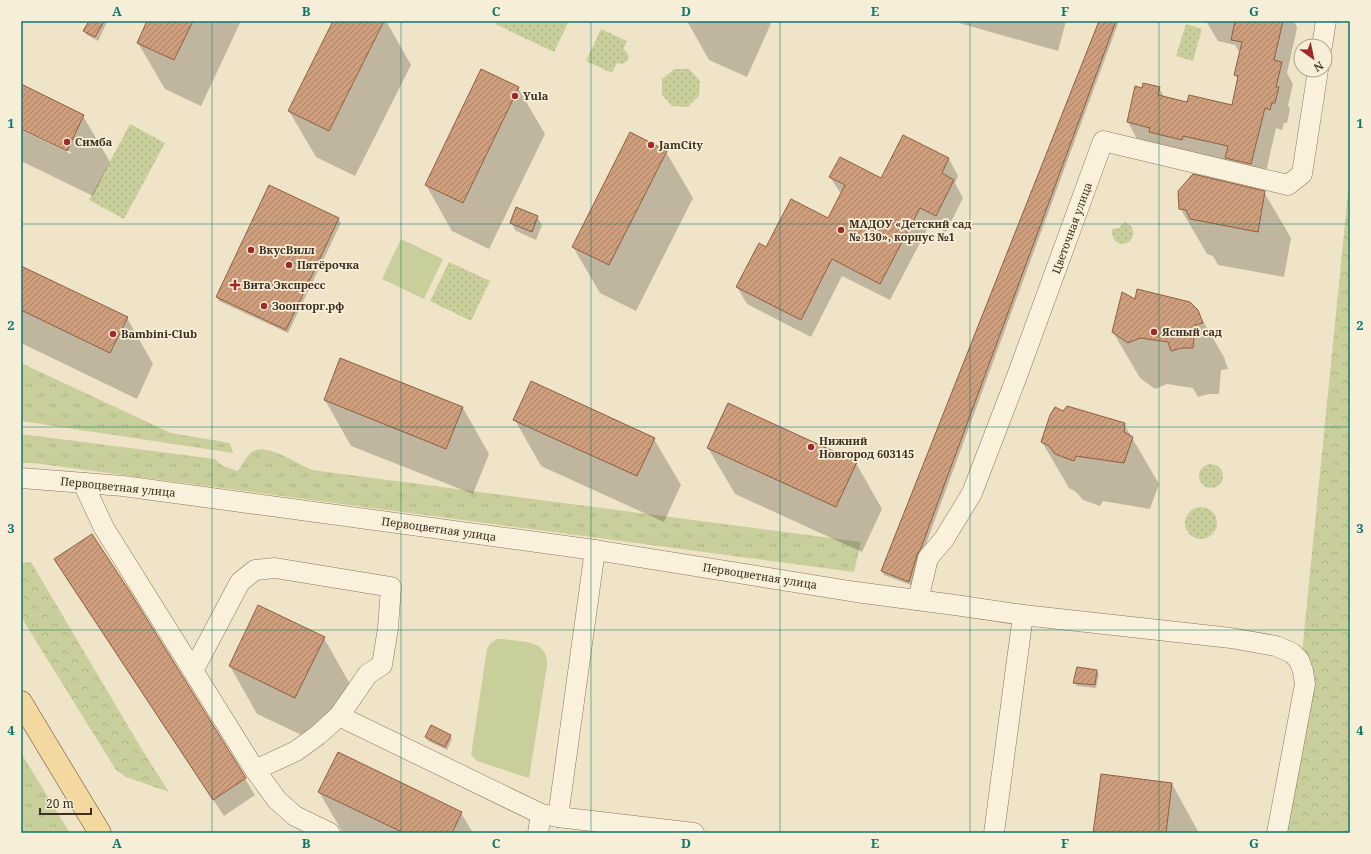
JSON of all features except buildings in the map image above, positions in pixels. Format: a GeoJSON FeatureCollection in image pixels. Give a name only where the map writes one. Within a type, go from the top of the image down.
{"type":"FeatureCollection","features":[{"type":"Feature","properties":{"kind":"main road"},"geometry":{"type":"LineString","coordinates":[[21,702],[100,833]]}},
{"type":"Feature","properties":{"kind":"street"},"geometry":{"type":"LineString","coordinates":[[1323,38],[1326,21]]}},
{"type":"Feature","properties":{"kind":"street","name":"Цветочная улица"},"geometry":{"type":"LineString","coordinates":[[918,600],[928,558],[944,538],[972,493],[1017,376],[1103,142],[1288,185],[1302,174],[1317,78]]}},
{"type":"Feature","properties":{"kind":"street","name":"Первоцветная улица"},"geometry":{"type":"LineString","coordinates":[[21,478],[123,486],[595,550],[856,592],[1024,615],[1231,638],[1276,646],[1292,653],[1300,660],[1305,684],[1278,833]]}},
{"type":"Feature","properties":{"kind":"street"},"geometry":{"type":"LineString","coordinates":[[83,483],[104,528],[255,770],[277,800],[295,816],[330,833]]}},
{"type":"Feature","properties":{"kind":"street"},"geometry":{"type":"LineString","coordinates":[[546,822],[595,550]]}},
{"type":"Feature","properties":{"kind":"street"},"geometry":{"type":"LineString","coordinates":[[193,671],[240,582],[255,570],[275,568],[391,587],[388,628],[382,665],[368,674],[339,716],[318,735],[296,751],[255,770]]}},
{"type":"Feature","properties":{"kind":"street"},"geometry":{"type":"LineString","coordinates":[[994,833],[1024,615]]}},
{"type":"Feature","properties":{"kind":"street"},"geometry":{"type":"LineString","coordinates":[[339,716],[546,822],[694,833]]}},
{"type":"Feature","properties":{"kind":"green space"},"geometry":{"type":"Polygon","coordinates":[[[497,21],[569,21],[554,52],[495,24],[497,21]]]}},
{"type":"Feature","properties":{"kind":"green space"},"geometry":{"type":"Polygon","coordinates":[[[1186,24],[1202,29],[1193,61],[1176,56],[1186,24]]]}},
{"type":"Feature","properties":{"kind":"green space"},"geometry":{"type":"Polygon","coordinates":[[[601,29],[627,41],[623,49],[628,54],[628,60],[623,64],[617,63],[612,73],[586,61],[601,29]]]}},
{"type":"Feature","properties":{"kind":"green space"},"geometry":{"type":"Polygon","coordinates":[[[674,69],[689,69],[700,81],[699,96],[688,107],[672,106],[662,95],[662,79],[674,69]]]}},
{"type":"Feature","properties":{"kind":"green space"},"geometry":{"type":"Polygon","coordinates":[[[130,124],[165,143],[124,219],[89,200],[130,124]]]}},
{"type":"Feature","properties":{"kind":"green space"},"geometry":{"type":"Polygon","coordinates":[[[1350,173],[1350,833],[1284,833],[1350,173]]]}},
{"type":"Feature","properties":{"kind":"green space"},"geometry":{"type":"Polygon","coordinates":[[[1125,222],[1132,227],[1133,233],[1132,239],[1124,244],[1115,241],[1112,229],[1119,228],[1125,222]]]}},
{"type":"Feature","properties":{"kind":"green space"},"geometry":{"type":"Polygon","coordinates":[[[401,239],[443,259],[424,299],[382,279],[401,239]]]}},
{"type":"Feature","properties":{"kind":"green space"},"geometry":{"type":"Polygon","coordinates":[[[449,262],[490,281],[471,321],[430,301],[449,262]]]}},
{"type":"Feature","properties":{"kind":"green space"},"geometry":{"type":"Polygon","coordinates":[[[21,363],[171,433],[230,443],[233,453],[21,421],[21,363]]]}},
{"type":"Feature","properties":{"kind":"green space"},"geometry":{"type":"Polygon","coordinates":[[[21,434],[215,459],[223,466],[238,471],[251,453],[259,449],[282,455],[312,470],[861,542],[854,572],[33,463],[21,463],[21,434]]]}},
{"type":"Feature","properties":{"kind":"green space"},"geometry":{"type":"Polygon","coordinates":[[[1211,464],[1220,467],[1223,476],[1220,485],[1211,488],[1202,485],[1199,476],[1202,467],[1211,464]]]}},
{"type":"Feature","properties":{"kind":"green space"},"geometry":{"type":"Polygon","coordinates":[[[1198,507],[1204,507],[1214,514],[1217,523],[1216,529],[1210,536],[1204,539],[1198,539],[1188,532],[1185,526],[1185,520],[1192,510],[1198,507]]]}},
{"type":"Feature","properties":{"kind":"green space"},"geometry":{"type":"Polygon","coordinates":[[[31,562],[141,748],[169,792],[126,777],[116,770],[21,617],[21,563],[31,562]]]}},
{"type":"Feature","properties":{"kind":"green space"},"geometry":{"type":"Polygon","coordinates":[[[497,639],[525,642],[539,646],[546,657],[547,666],[529,778],[477,761],[471,755],[487,649],[490,644],[497,639]]]}},
{"type":"Feature","properties":{"kind":"green space"},"geometry":{"type":"Polygon","coordinates":[[[21,753],[70,833],[21,833],[21,753]]]}},
{"type":"Feature","properties":{"kind":"place","name":"Yula"},"geometry":{"type":"Point","coordinates":[515,96]}},
{"type":"Feature","properties":{"kind":"place","name":"Симба"},"geometry":{"type":"Point","coordinates":[67,142]}},
{"type":"Feature","properties":{"kind":"place","name":"JamCity"},"geometry":{"type":"Point","coordinates":[651,145]}},
{"type":"Feature","properties":{"kind":"place","name":"МАДОУ «Детский сад № 130», корпус №1"},"geometry":{"type":"Point","coordinates":[841,230]}},
{"type":"Feature","properties":{"kind":"place","name":"ВкусВилл"},"geometry":{"type":"Point","coordinates":[251,250]}},
{"type":"Feature","properties":{"kind":"place","name":"Пятёрочка"},"geometry":{"type":"Point","coordinates":[289,265]}},
{"type":"Feature","properties":{"kind":"place","name":"Вита Экспресс"},"geometry":{"type":"Point","coordinates":[235,285]}},
{"type":"Feature","properties":{"kind":"place","name":"Зоопторг.рф"},"geometry":{"type":"Point","coordinates":[264,306]}},
{"type":"Feature","properties":{"kind":"place","name":"Ясный сад"},"geometry":{"type":"Point","coordinates":[1154,332]}},
{"type":"Feature","properties":{"kind":"place","name":"Bambini-Club"},"geometry":{"type":"Point","coordinates":[113,334]}},
{"type":"Feature","properties":{"kind":"place","name":"Нижний Новгород 603145"},"geometry":{"type":"Point","coordinates":[811,447]}}]}
